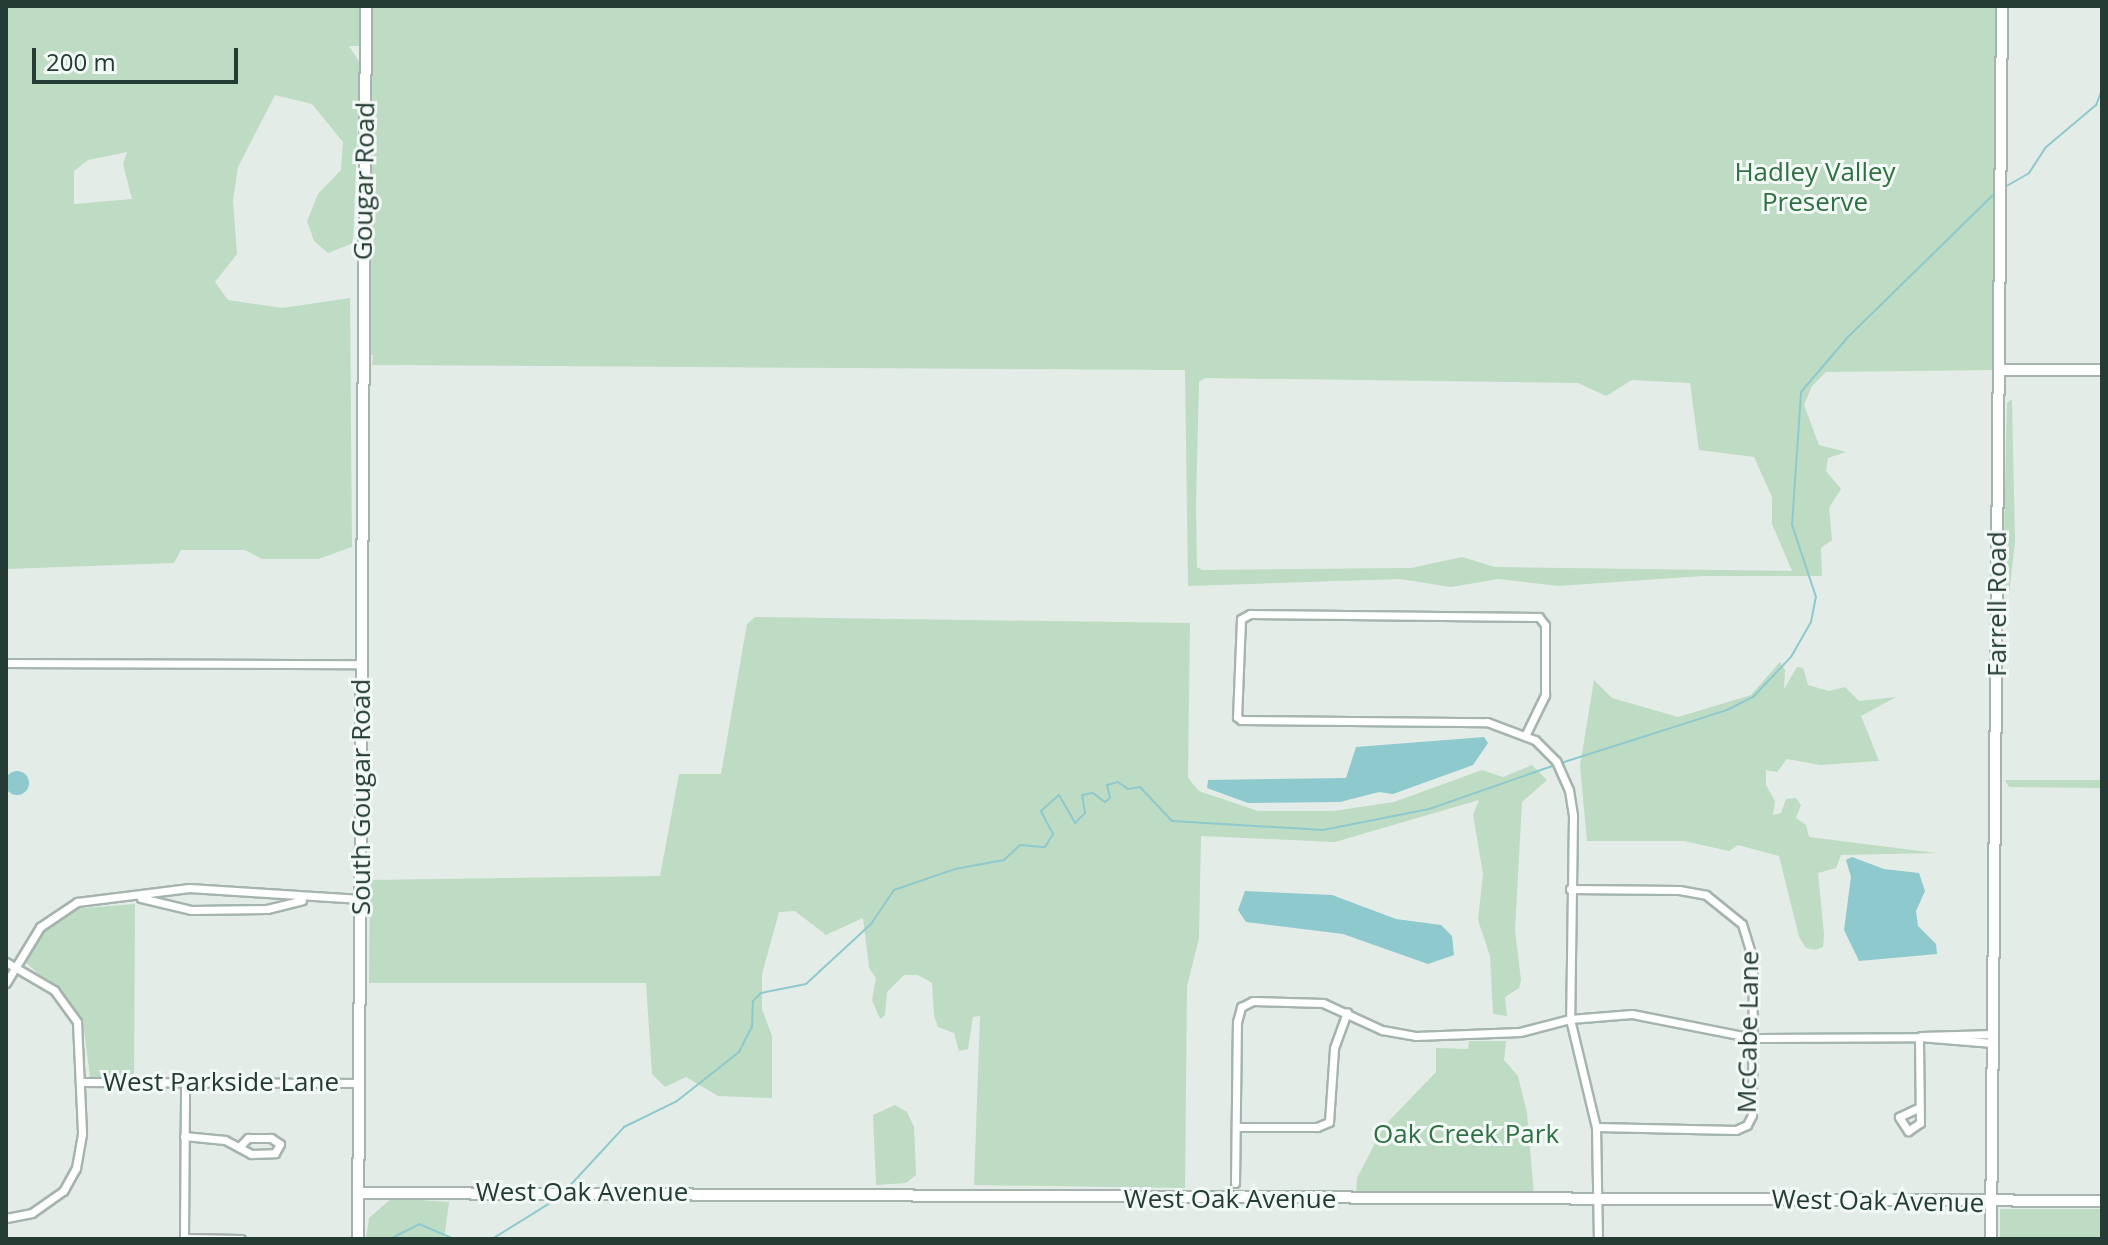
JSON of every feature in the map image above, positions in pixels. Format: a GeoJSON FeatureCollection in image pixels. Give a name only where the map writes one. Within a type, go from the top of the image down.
{"type":"FeatureCollection","features":[{"type":"Feature","properties":{"kind":"street","name":"Gougar Road"},"geometry":{"type":"LineString","coordinates":[[361,356],[366,6]]}},
{"type":"Feature","properties":{"kind":"street","name":"Farrell Road"},"geometry":{"type":"LineString","coordinates":[[1991,1239],[2002,6]]}},
{"type":"Feature","properties":{"kind":"street","name":"South Gougar Road"},"geometry":{"type":"LineString","coordinates":[[358,1239],[362,899],[361,356]]}},
{"type":"Feature","properties":{"kind":"street"},"geometry":{"type":"LineString","coordinates":[[1999,370],[2102,370]]}},
{"type":"Feature","properties":{"kind":"street"},"geometry":{"type":"LineString","coordinates":[[1525,736],[1539,714],[1546,686],[1545,625],[1539,617],[1250,614],[1241,619],[1237,717],[1487,722],[1525,736],[1558,764],[1573,816],[1570,1019],[1596,1127],[1598,1239]]}},
{"type":"Feature","properties":{"kind":"street"},"geometry":{"type":"LineString","coordinates":[[6,663],[361,664]]}},
{"type":"Feature","properties":{"kind":"street"},"geometry":{"type":"LineString","coordinates":[[6,983],[40,927],[63,907],[93,899],[139,898],[172,889],[251,888],[306,899],[362,899]]}},
{"type":"Feature","properties":{"kind":"street","name":"McCabe Lane"},"geometry":{"type":"LineString","coordinates":[[1570,889],[1679,890],[1706,895],[1729,909],[1750,939],[1752,1115],[1747,1125],[1736,1130],[1596,1127]]}},
{"type":"Feature","properties":{"kind":"street"},"geometry":{"type":"LineString","coordinates":[[139,898],[191,910],[267,909],[306,899]]}},
{"type":"Feature","properties":{"kind":"street"},"geometry":{"type":"LineString","coordinates":[[6,962],[54,990],[69,1008],[80,1034],[81,1082],[81,1145],[70,1180],[44,1208],[6,1218]]}},
{"type":"Feature","properties":{"kind":"street"},"geometry":{"type":"LineString","coordinates":[[1222,1199],[1235,1183],[1241,1007],[1253,1001],[1310,1002],[1347,1012],[1382,1030],[1416,1036],[1520,1032],[1570,1019],[1632,1014],[1753,1038],[1993,1038]]}},
{"type":"Feature","properties":{"kind":"street"},"geometry":{"type":"LineString","coordinates":[[1236,1127],[1317,1127],[1329,1122],[1334,1048],[1347,1012]]}},
{"type":"Feature","properties":{"kind":"street"},"geometry":{"type":"LineString","coordinates":[[1918,1108],[1919,1037]]}},
{"type":"Feature","properties":{"kind":"street","name":"West Parkside Lane"},"geometry":{"type":"LineString","coordinates":[[81,1082],[360,1083]]}},
{"type":"Feature","properties":{"kind":"street"},"geometry":{"type":"LineString","coordinates":[[185,1082],[184,1239],[241,1239]]}},
{"type":"Feature","properties":{"kind":"street"},"geometry":{"type":"LineString","coordinates":[[184,1136],[214,1137],[240,1146],[251,1154],[275,1153],[280,1144],[271,1138],[248,1138],[240,1146]]}},
{"type":"Feature","properties":{"kind":"street"},"geometry":{"type":"LineString","coordinates":[[1235,1183],[1249,1199]]}},
{"type":"Feature","properties":{"kind":"street","name":"West Oak Avenue"},"geometry":{"type":"LineString","coordinates":[[359,1193],[564,1192],[1222,1199],[1595,1198],[1991,1203],[2102,1201]]}},
{"type":"Feature","properties":{"kind":"green space"},"geometry":{"type":"Polygon","coordinates":[[[6,6],[362,6],[362,46],[349,46],[360,63],[353,243],[328,253],[314,241],[307,221],[318,194],[341,170],[343,142],[312,104],[275,95],[238,167],[233,200],[237,254],[215,282],[228,300],[282,308],[350,298],[352,547],[318,559],[262,559],[245,550],[181,550],[174,563],[6,569],[6,6]],[[127,152],[88,160],[74,171],[74,204],[132,199],[123,164],[127,152]]]}},
{"type":"Feature","properties":{"kind":"green space","name":"Hadley Valley Preserve"},"geometry":{"type":"Polygon","coordinates":[[[370,6],[2000,6],[1995,370],[1826,372],[1812,386],[1804,405],[1819,445],[1846,452],[1828,458],[1826,471],[1841,489],[1829,508],[1832,540],[1821,548],[1822,576],[1703,576],[1558,586],[1498,579],[1451,587],[1400,579],[1188,586],[1185,370],[372,365],[373,355],[367,355],[370,6]],[[1205,378],[1199,382],[1197,567],[1202,570],[1411,568],[1462,557],[1495,567],[1792,571],[1772,524],[1772,497],[1754,457],[1699,450],[1690,383],[1632,380],[1606,396],[1578,383],[1205,378]]]}},
{"type":"Feature","properties":{"kind":"green space"},"geometry":{"type":"Polygon","coordinates":[[[2012,399],[2015,542],[2009,594],[2003,591],[2007,403],[2012,399]]]}},
{"type":"Feature","properties":{"kind":"green space"},"geometry":{"type":"Polygon","coordinates":[[[755,617],[1190,623],[1188,778],[1199,791],[1258,811],[1333,811],[1394,802],[1482,770],[1503,777],[1532,765],[1547,780],[1522,802],[1515,930],[1521,980],[1519,988],[1505,997],[1507,1016],[1493,1014],[1490,956],[1478,920],[1483,874],[1473,815],[1479,800],[1335,842],[1201,836],[1199,938],[1187,986],[1185,1188],[974,1185],[980,1016],[973,1017],[968,1049],[959,1051],[954,1033],[938,1027],[932,983],[918,975],[904,975],[887,992],[885,1015],[880,1019],[872,1000],[876,978],[869,968],[863,918],[826,935],[795,911],[779,912],[762,974],[762,1009],[772,1036],[772,1098],[718,1096],[686,1077],[665,1087],[652,1074],[646,983],[369,983],[370,880],[660,876],[679,774],[721,774],[747,624],[755,617]]]}},
{"type":"Feature","properties":{"kind":"green space"},"geometry":{"type":"Polygon","coordinates":[[[1780,662],[1785,670],[1784,689],[1797,667],[1803,668],[1808,685],[1829,691],[1845,687],[1859,701],[1896,697],[1861,716],[1879,761],[1820,765],[1787,759],[1777,772],[1766,770],[1766,785],[1775,801],[1773,815],[1781,813],[1786,799],[1796,798],[1801,805],[1796,818],[1806,825],[1809,837],[1936,853],[1841,855],[1836,868],[1818,873],[1824,934],[1823,947],[1815,950],[1806,948],[1799,937],[1779,856],[1738,845],[1729,851],[1684,841],[1587,841],[1580,766],[1594,680],[1612,698],[1678,717],[1751,695],[1780,662]]]}},
{"type":"Feature","properties":{"kind":"green space"},"geometry":{"type":"Polygon","coordinates":[[[2005,780],[2102,780],[2102,788],[2009,787],[2005,780]]]}},
{"type":"Feature","properties":{"kind":"green space"},"geometry":{"type":"Polygon","coordinates":[[[135,904],[134,1077],[90,1077],[84,1029],[74,1006],[24,961],[46,926],[71,909],[135,904]]]}},
{"type":"Feature","properties":{"kind":"green space","name":"Oak Creek Park"},"geometry":{"type":"Polygon","coordinates":[[[1469,1041],[1506,1041],[1504,1060],[1518,1076],[1527,1113],[1534,1196],[1356,1195],[1357,1178],[1384,1126],[1436,1072],[1436,1048],[1468,1049],[1469,1041]]]}},
{"type":"Feature","properties":{"kind":"green space"},"geometry":{"type":"Polygon","coordinates":[[[895,1105],[907,1112],[914,1127],[916,1175],[906,1183],[876,1185],[873,1115],[895,1105]]]}},
{"type":"Feature","properties":{"kind":"green space"},"geometry":{"type":"Polygon","coordinates":[[[392,1198],[449,1202],[444,1239],[366,1239],[369,1218],[392,1198]]]}},
{"type":"Feature","properties":{"kind":"green space"},"geometry":{"type":"Polygon","coordinates":[[[2000,1209],[2102,1209],[2102,1239],[2000,1239],[2000,1209]]]}},
{"type":"Feature","properties":{"kind":"water"},"geometry":{"type":"Polygon","coordinates":[[[1484,737],[1488,743],[1473,765],[1393,794],[1379,792],[1340,802],[1248,803],[1207,788],[1208,780],[1346,778],[1356,747],[1484,737]]]}},
{"type":"Feature","properties":{"kind":"water"},"geometry":{"type":"Polygon","coordinates":[[[17,771],[26,774],[29,783],[26,792],[17,795],[8,792],[5,783],[8,774],[17,771]]]}},
{"type":"Feature","properties":{"kind":"water"},"geometry":{"type":"Polygon","coordinates":[[[1852,857],[1884,869],[1919,873],[1925,891],[1916,911],[1918,926],[1936,944],[1937,954],[1859,961],[1844,930],[1851,877],[1846,860],[1852,857]]]}},
{"type":"Feature","properties":{"kind":"water"},"geometry":{"type":"Polygon","coordinates":[[[1245,891],[1332,895],[1396,919],[1441,925],[1452,936],[1454,955],[1428,964],[1343,934],[1246,922],[1238,910],[1245,891]]]}},
{"type":"Feature","properties":{"kind":"waterway"},"geometry":{"type":"LineString","coordinates":[[2005,187],[2029,173],[2045,148],[2096,105],[2102,90]]}},
{"type":"Feature","properties":{"kind":"waterway"},"geometry":{"type":"LineString","coordinates":[[1561,763],[1727,710],[1753,697],[1791,657],[1811,622],[1816,597],[1792,525],[1801,392],[1848,337],[1994,194]]}},
{"type":"Feature","properties":{"kind":"waterway"},"geometry":{"type":"LineString","coordinates":[[565,1191],[624,1127],[677,1101],[739,1052],[752,1027],[753,1001],[761,993],[806,984],[871,924],[894,890],[955,869],[1004,860],[1020,845],[1045,847],[1053,834],[1041,811],[1059,795],[1075,823],[1085,813],[1082,795],[1093,793],[1105,802],[1110,798],[1107,785],[1118,782],[1128,789],[1140,787],[1172,821],[1323,830],[1429,809],[1555,765]]}},
{"type":"Feature","properties":{"kind":"waterway"},"geometry":{"type":"LineString","coordinates":[[492,1239],[558,1198]]}},
{"type":"Feature","properties":{"kind":"waterway"},"geometry":{"type":"LineString","coordinates":[[390,1239],[419,1224],[454,1239]]}}]}
